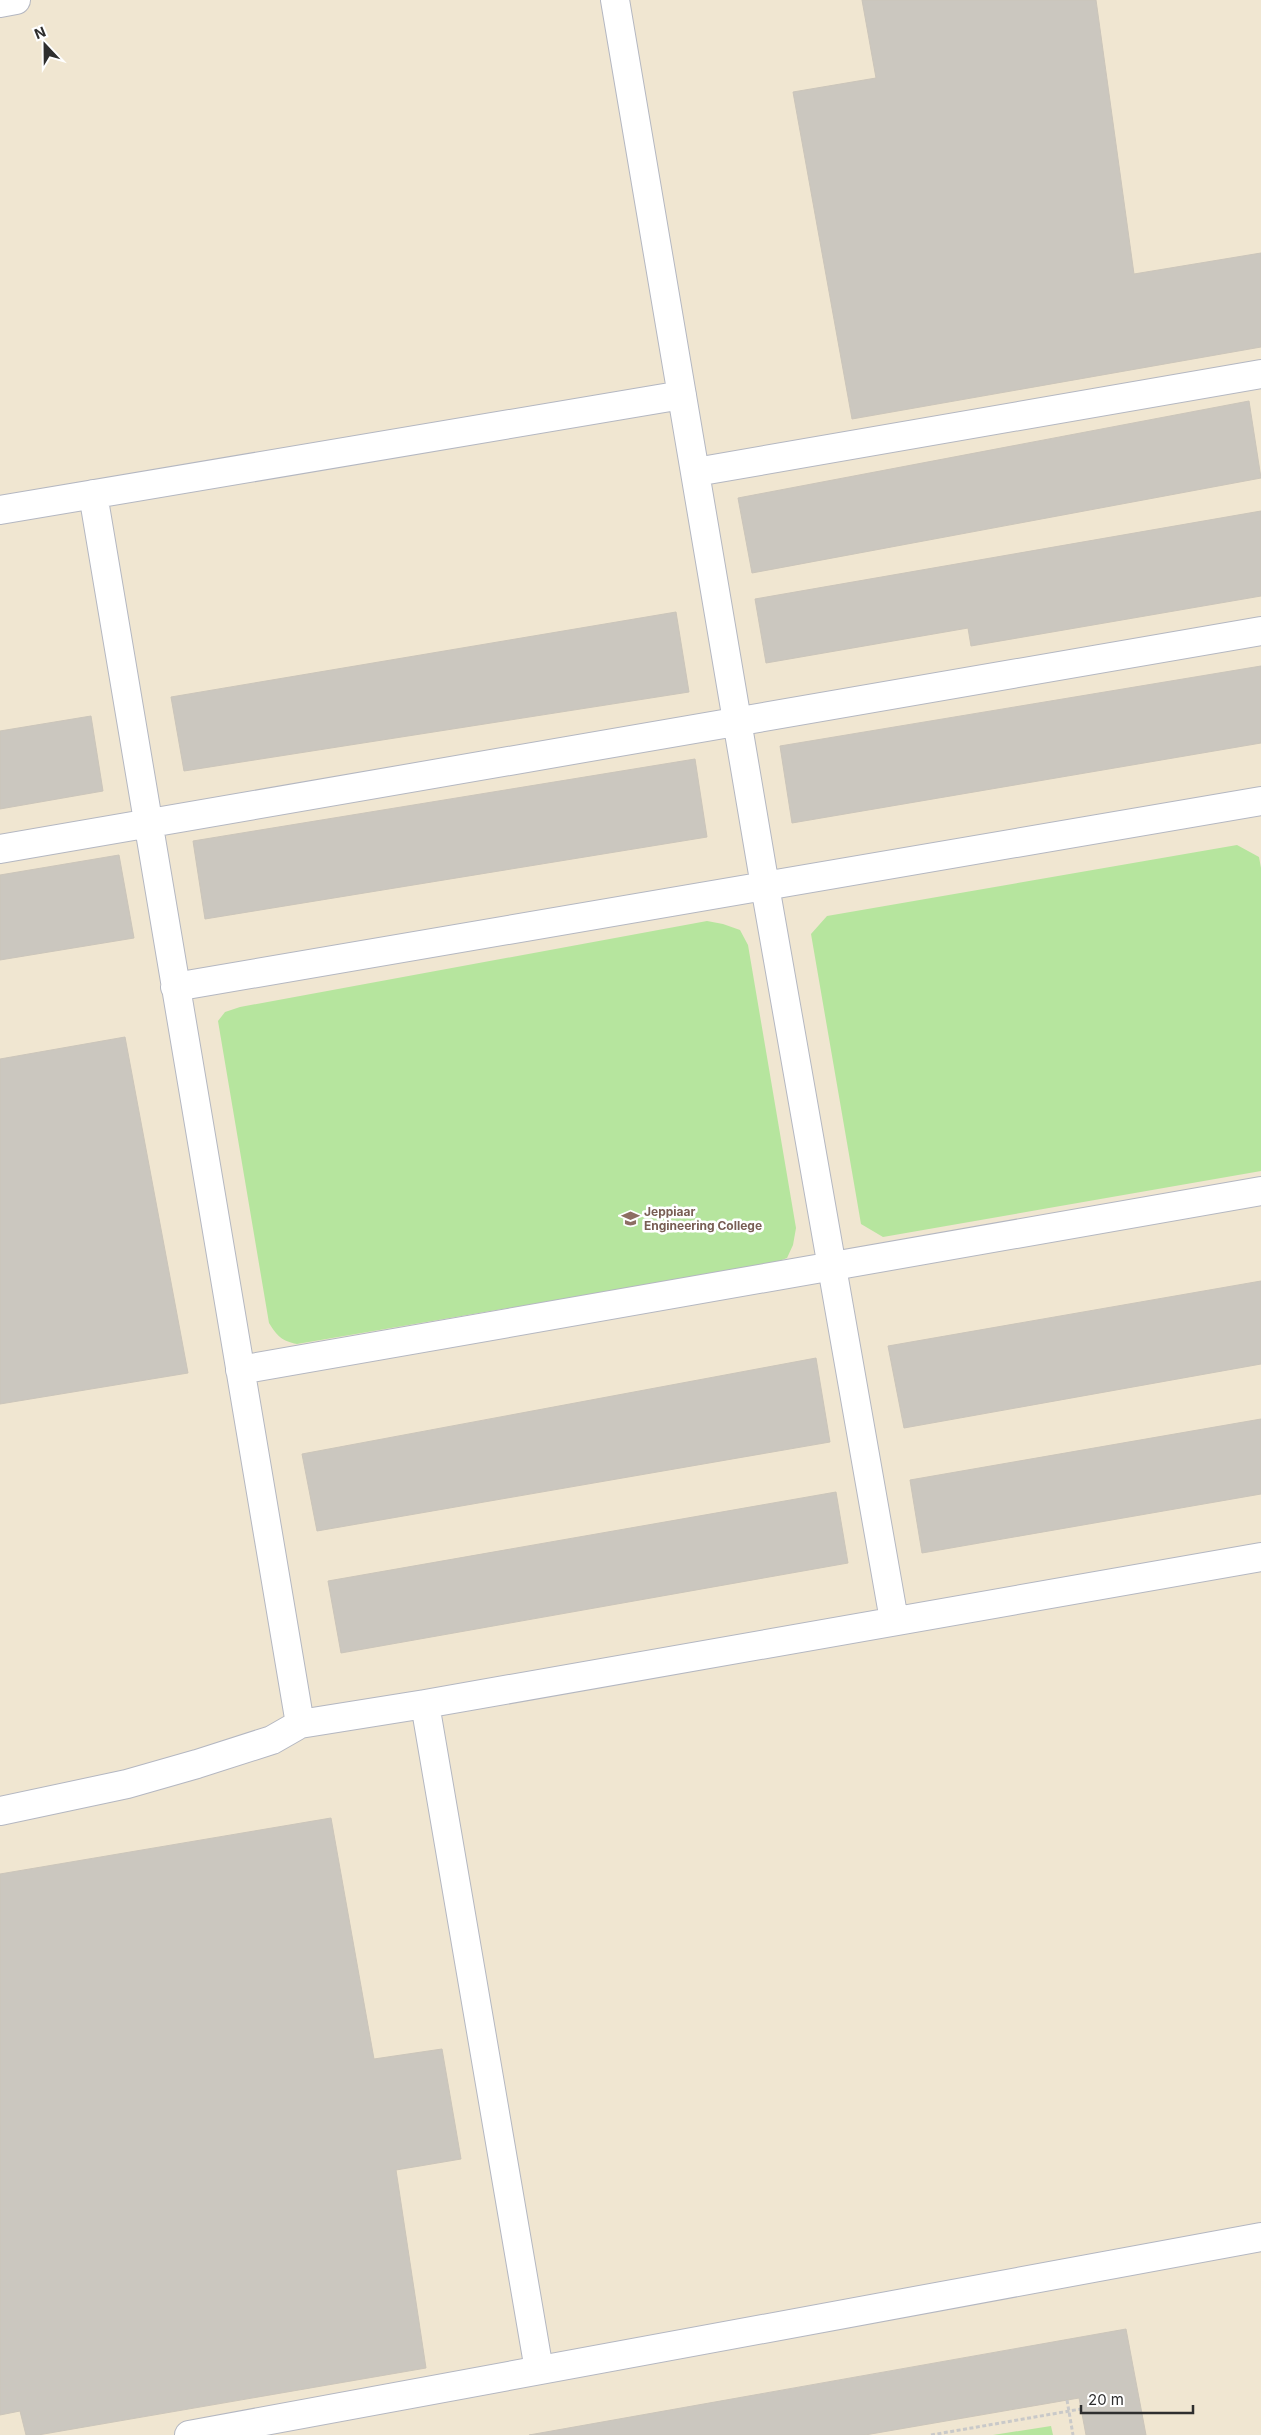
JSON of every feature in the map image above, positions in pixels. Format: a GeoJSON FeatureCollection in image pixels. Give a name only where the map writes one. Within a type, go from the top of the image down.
{"type":"FeatureCollection","features":[{"type":"Feature","properties":{"kind":"lane"},"geometry":{"type":"LineString","coordinates":[[0,3],[16,0]]}},
{"type":"Feature","properties":{"kind":"lane"},"geometry":{"type":"LineString","coordinates":[[615,0],[765,886],[894,1620]]}},
{"type":"Feature","properties":{"kind":"lane"},"geometry":{"type":"LineString","coordinates":[[696,472],[1261,374]]}},
{"type":"Feature","properties":{"kind":"lane"},"geometry":{"type":"LineString","coordinates":[[0,510],[682,395]]}},
{"type":"Feature","properties":{"kind":"lane"},"geometry":{"type":"LineString","coordinates":[[93,494],[147,824],[300,1724]]}},
{"type":"Feature","properties":{"kind":"lane"},"geometry":{"type":"LineString","coordinates":[[0,849],[1261,631]]}},
{"type":"Feature","properties":{"kind":"lane"},"geometry":{"type":"LineString","coordinates":[[175,987],[1261,801]]}},
{"type":"Feature","properties":{"kind":"lane"},"geometry":{"type":"LineString","coordinates":[[240,1370],[1261,1192]]}},
{"type":"Feature","properties":{"kind":"lane"},"geometry":{"type":"LineString","coordinates":[[0,1811],[127,1784],[197,1764],[272,1740],[300,1724],[426,1704],[894,1620],[1261,1557]]}},
{"type":"Feature","properties":{"kind":"lane"},"geometry":{"type":"LineString","coordinates":[[426,1704],[539,2370]]}},
{"type":"Feature","properties":{"kind":"lane"},"geometry":{"type":"LineString","coordinates":[[189,2435],[1261,2237]]}},
{"type":"Feature","properties":{"kind":"path"},"geometry":{"type":"LineString","coordinates":[[1066,2400],[1073,2435]]}},
{"type":"Feature","properties":{"kind":"path"},"geometry":{"type":"LineString","coordinates":[[931,2435],[1082,2409]]}},
{"type":"Feature","properties":{"kind":"shaded area","name":"Jeppiaar Engineering College"},"geometry":{"type":"Polygon","coordinates":[[[0,0],[1261,0],[1261,2435],[0,2435],[0,0]]]}},
{"type":"Feature","properties":{"kind":"green space"},"geometry":{"type":"Polygon","coordinates":[[[1237,845],[1259,857],[1261,868],[1261,1171],[883,1237],[861,1224],[811,934],[827,916],[1237,845]]]}},
{"type":"Feature","properties":{"kind":"green space"},"geometry":{"type":"Polygon","coordinates":[[[707,921],[740,930],[748,945],[796,1228],[793,1245],[787,1258],[774,1263],[297,1344],[277,1335],[269,1323],[218,1021],[225,1012],[240,1007],[707,921]]]}},
{"type":"Feature","properties":{"kind":"green space"},"geometry":{"type":"Polygon","coordinates":[[[1051,2426],[1053,2435],[993,2435],[1051,2426]]]}},
{"type":"Feature","properties":{"kind":"building"},"geometry":{"type":"Polygon","coordinates":[[[862,0],[1096,0],[1134,274],[1261,253],[1261,347],[852,419],[793,92],[876,78],[862,0]]]}},
{"type":"Feature","properties":{"kind":"building"},"geometry":{"type":"Polygon","coordinates":[[[1249,401],[1261,478],[752,573],[738,498],[1249,401]]]}},
{"type":"Feature","properties":{"kind":"building"},"geometry":{"type":"Polygon","coordinates":[[[1261,511],[1261,596],[971,646],[968,628],[766,663],[755,599],[1261,511]]]}},
{"type":"Feature","properties":{"kind":"building"},"geometry":{"type":"Polygon","coordinates":[[[676,612],[689,692],[184,771],[171,697],[676,612]]]}},
{"type":"Feature","properties":{"kind":"building"},"geometry":{"type":"Polygon","coordinates":[[[1261,666],[1261,743],[792,823],[780,746],[1261,666]]]}},
{"type":"Feature","properties":{"kind":"building"},"geometry":{"type":"Polygon","coordinates":[[[91,716],[103,791],[0,809],[0,731],[91,716]]]}},
{"type":"Feature","properties":{"kind":"building"},"geometry":{"type":"Polygon","coordinates":[[[695,759],[707,837],[205,919],[193,841],[695,759]]]}},
{"type":"Feature","properties":{"kind":"building"},"geometry":{"type":"Polygon","coordinates":[[[119,855],[134,938],[0,960],[0,875],[119,855]]]}},
{"type":"Feature","properties":{"kind":"building"},"geometry":{"type":"Polygon","coordinates":[[[125,1037],[188,1373],[0,1404],[0,1059],[125,1037]]]}},
{"type":"Feature","properties":{"kind":"building"},"geometry":{"type":"Polygon","coordinates":[[[1261,1281],[1261,1364],[904,1428],[888,1346],[1261,1281]]]}},
{"type":"Feature","properties":{"kind":"building"},"geometry":{"type":"Polygon","coordinates":[[[816,1358],[830,1442],[317,1531],[302,1454],[816,1358]]]}},
{"type":"Feature","properties":{"kind":"building"},"geometry":{"type":"Polygon","coordinates":[[[1261,1419],[1261,1494],[922,1553],[910,1480],[1261,1419]]]}},
{"type":"Feature","properties":{"kind":"building"},"geometry":{"type":"Polygon","coordinates":[[[836,1492],[848,1563],[341,1653],[328,1581],[836,1492]]]}},
{"type":"Feature","properties":{"kind":"building"},"geometry":{"type":"Polygon","coordinates":[[[331,1818],[374,2059],[442,2049],[461,2159],[396,2170],[426,2368],[38,2435],[26,2435],[20,2411],[0,2415],[0,1874],[331,1818]]]}},
{"type":"Feature","properties":{"kind":"building"},"geometry":{"type":"Polygon","coordinates":[[[1126,2329],[1146,2435],[1086,2435],[1079,2398],[865,2435],[529,2435],[1126,2329]]]}},
{"type":"Feature","properties":{"kind":"place","name":"Jeppiaar Engineering College"},"geometry":{"type":"Point","coordinates":[630,1218]}}]}
